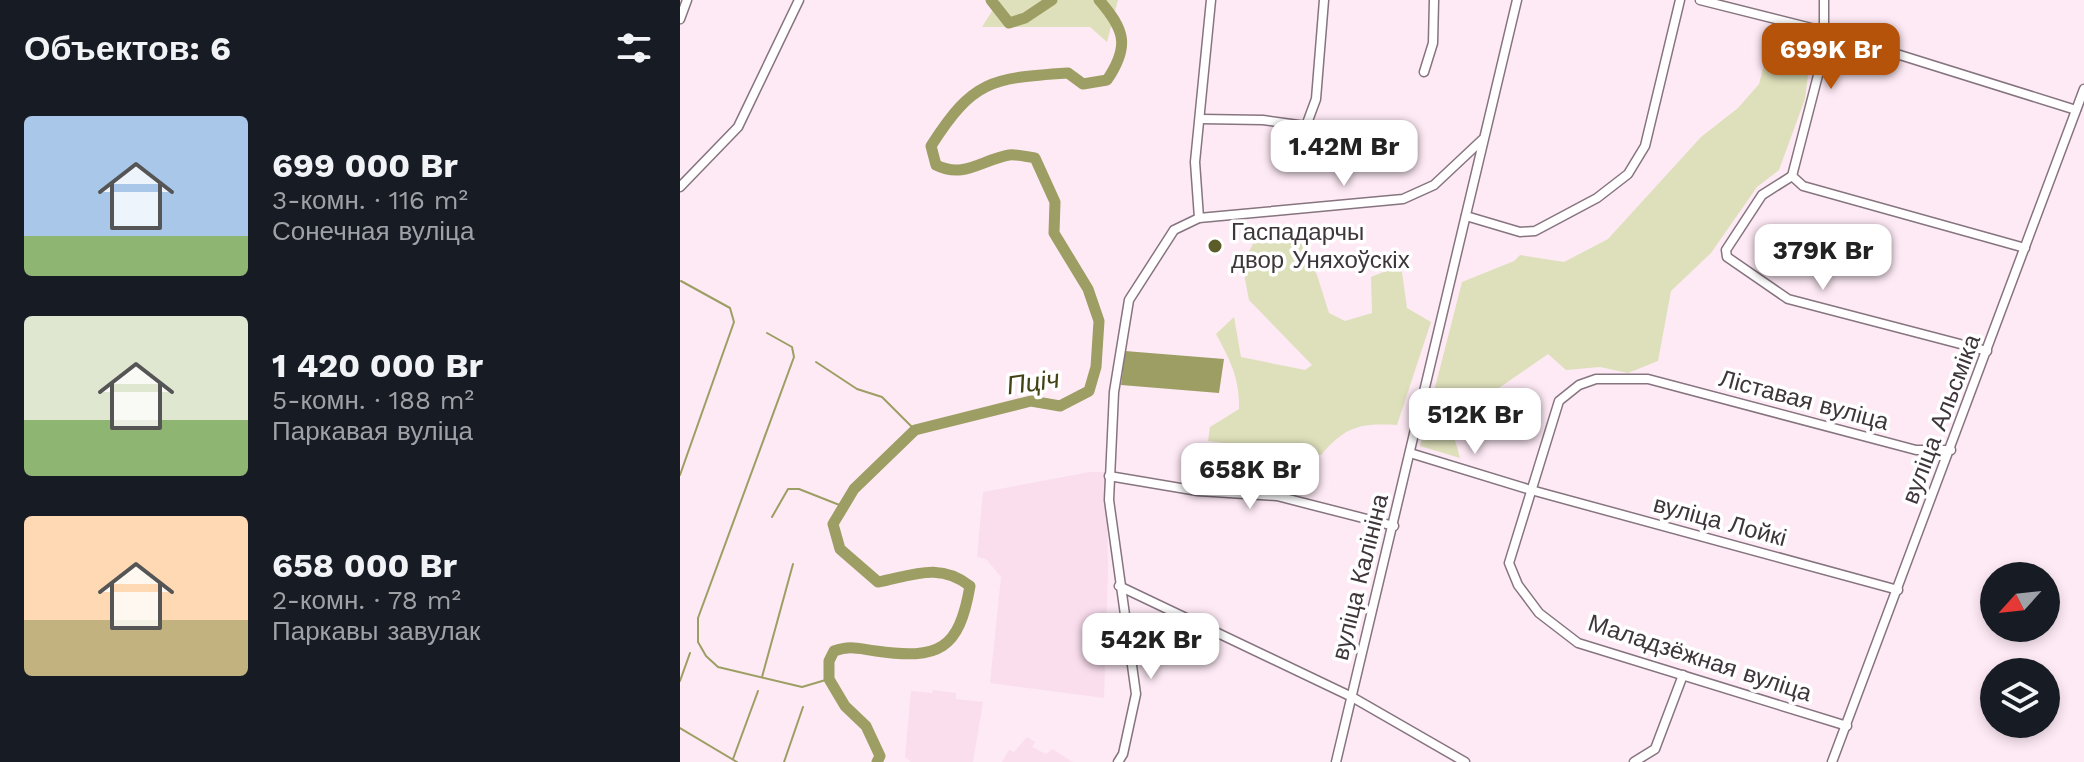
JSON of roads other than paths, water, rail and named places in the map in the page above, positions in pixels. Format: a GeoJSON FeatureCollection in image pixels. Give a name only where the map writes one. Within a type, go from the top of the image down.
{"type":"FeatureCollection","features":[{"type":"Feature","properties":{"kind":"street"},"geometry":{"type":"LineString","coordinates":[[680,19],[687,0]]}},
{"type":"Feature","properties":{"kind":"street"},"geometry":{"type":"LineString","coordinates":[[680,187],[738,127],[799,0]]}},
{"type":"Feature","properties":{"kind":"street"},"geometry":{"type":"LineString","coordinates":[[1199,218],[1195,162],[1211,0]]}},
{"type":"Feature","properties":{"kind":"street"},"geometry":{"type":"LineString","coordinates":[[1201,119],[1263,120],[1306,126],[1316,99],[1324,0]]}},
{"type":"Feature","properties":{"kind":"street"},"geometry":{"type":"LineString","coordinates":[[1424,72],[1433,43],[1434,0]]}},
{"type":"Feature","properties":{"kind":"street","name":"вуліца Калініна"},"geometry":{"type":"LineString","coordinates":[[1336,762],[1517,0]]}},
{"type":"Feature","properties":{"kind":"street"},"geometry":{"type":"LineString","coordinates":[[1466,216],[1520,232],[1535,231],[1597,198],[1628,174],[1645,146],[1680,0]]}},
{"type":"Feature","properties":{"kind":"street"},"geometry":{"type":"LineString","coordinates":[[1700,0],[1823,31],[2076,110]]}},
{"type":"Feature","properties":{"kind":"street"},"geometry":{"type":"LineString","coordinates":[[1824,0],[1824,52],[1792,176],[1762,195],[1726,250],[1727,257],[1788,299],[1987,351]]}},
{"type":"Feature","properties":{"kind":"street","name":"вуліца Альсміка"},"geometry":{"type":"LineString","coordinates":[[1832,762],[2084,89]]}},
{"type":"Feature","properties":{"kind":"street"},"geometry":{"type":"LineString","coordinates":[[1118,762],[1136,694],[1109,500],[1114,392],[1129,300],[1174,230],[1199,218],[1403,199],[1434,185],[1482,140]]}},
{"type":"Feature","properties":{"kind":"street"},"geometry":{"type":"LineString","coordinates":[[1792,176],[1803,186],[2025,248]]}},
{"type":"Feature","properties":{"kind":"street","name":"Ліставая вуліца"},"geometry":{"type":"LineString","coordinates":[[1531,490],[1559,401],[1579,385],[1596,379],[1648,379],[1916,450],[1951,450]]}},
{"type":"Feature","properties":{"kind":"street","name":"вуліца Лойкі"},"geometry":{"type":"LineString","coordinates":[[1410,453],[1531,490],[1898,590]]}},
{"type":"Feature","properties":{"kind":"street"},"geometry":{"type":"LineString","coordinates":[[1109,476],[1198,491],[1277,496],[1394,526]]}},
{"type":"Feature","properties":{"kind":"street","name":"Маладзёжная вуліца"},"geometry":{"type":"LineString","coordinates":[[1531,490],[1509,563],[1518,585],[1539,613],[1578,643],[1847,726]]}},
{"type":"Feature","properties":{"kind":"street"},"geometry":{"type":"LineString","coordinates":[[1119,586],[1352,697],[1465,762]]}},
{"type":"Feature","properties":{"kind":"street"},"geometry":{"type":"LineString","coordinates":[[1634,762],[1655,749],[1683,675]]}},
{"type":"Feature","properties":{"kind":"waterway","name":"Пціч"},"geometry":{"type":"LineString","coordinates":[[991,0],[1009,23],[1025,18],[1052,0]]}},
{"type":"Feature","properties":{"kind":"waterway","name":"Пціч"},"geometry":{"type":"LineString","coordinates":[[877,762],[880,756],[866,726],[845,706],[829,679],[829,661],[834,651],[850,648],[916,654],[942,646],[960,624],[970,586],[948,574],[937,572],[878,582],[840,549],[833,524],[854,489],[915,430],[1031,401],[1060,406],[1089,391],[1096,367],[1099,321],[1088,289],[1054,233],[1055,202],[1035,158],[1009,155],[964,169],[946,169],[936,165],[931,146],[959,107],[986,87],[1020,77],[1068,73],[1083,84],[1107,80],[1119,57],[1121,38],[1114,20],[1099,0]]}},
{"type":"Feature","properties":{"kind":"waterway"},"geometry":{"type":"LineString","coordinates":[[680,475],[734,322],[730,308],[681,281]]}},
{"type":"Feature","properties":{"kind":"waterway"},"geometry":{"type":"LineString","coordinates":[[767,333],[792,347],[794,357],[698,618],[698,642],[706,656],[718,667],[802,687],[829,679]]}},
{"type":"Feature","properties":{"kind":"waterway"},"geometry":{"type":"LineString","coordinates":[[816,362],[857,389],[882,397],[915,430]]}},
{"type":"Feature","properties":{"kind":"waterway"},"geometry":{"type":"LineString","coordinates":[[772,517],[788,489],[799,489],[842,506]]}},
{"type":"Feature","properties":{"kind":"waterway"},"geometry":{"type":"LineString","coordinates":[[762,677],[793,564]]}},
{"type":"Feature","properties":{"kind":"waterway"},"geometry":{"type":"LineString","coordinates":[[680,681],[690,653]]}},
{"type":"Feature","properties":{"kind":"waterway"},"geometry":{"type":"LineString","coordinates":[[733,759],[758,691]]}},
{"type":"Feature","properties":{"kind":"waterway"},"geometry":{"type":"LineString","coordinates":[[784,762],[803,707]]}},
{"type":"Feature","properties":{"kind":"waterway"},"geometry":{"type":"LineString","coordinates":[[680,728],[737,762]]}},
{"type":"Feature","properties":{"kind":"place","name":"Гаспадарчы двор Уняхоўскіх"},"geometry":{"type":"Point","coordinates":[1215,246]}}]}
